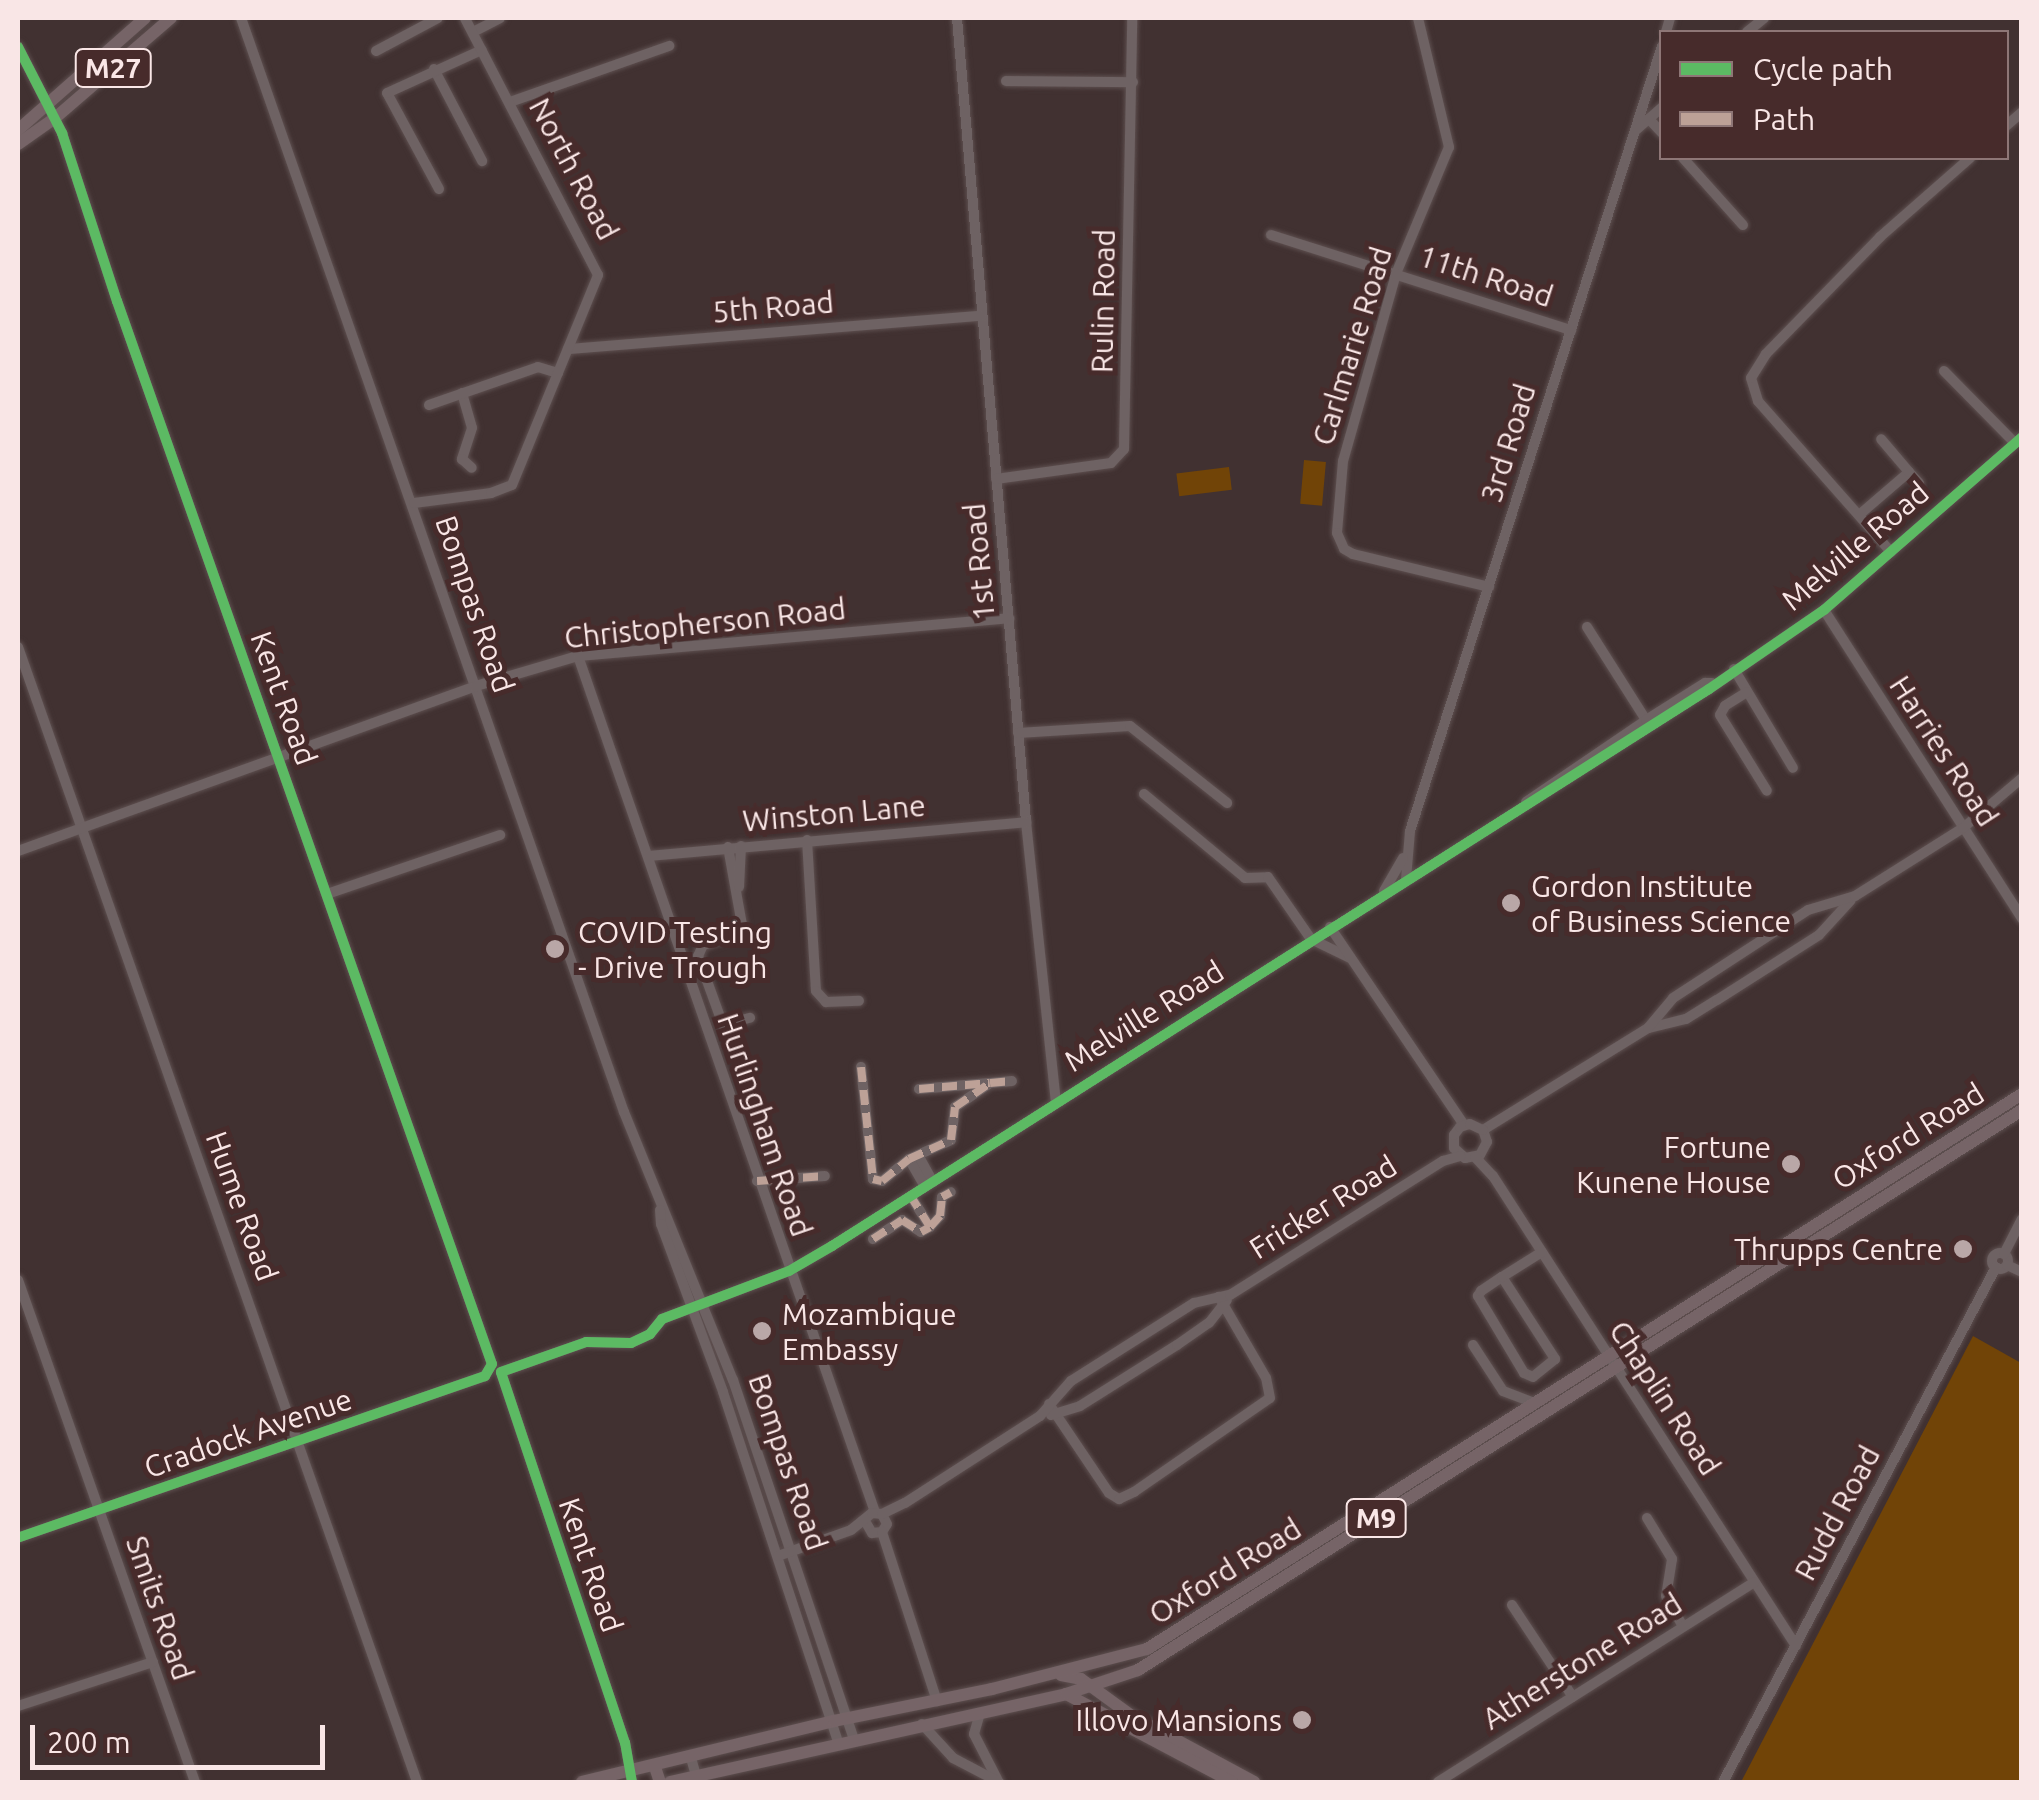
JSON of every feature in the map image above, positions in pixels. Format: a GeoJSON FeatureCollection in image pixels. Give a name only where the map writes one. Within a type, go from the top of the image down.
{"type":"FeatureCollection","features":[{"type":"Feature","properties":{"kind":"main road","name":"M27"},"geometry":{"type":"LineString","coordinates":[[18,144],[145,18]]}},
{"type":"Feature","properties":{"kind":"main road","name":"M27"},"geometry":{"type":"LineString","coordinates":[[18,130],[52,111],[170,18]]}},
{"type":"Feature","properties":{"kind":"main road","name":"Oxford Road"},"geometry":{"type":"LineString","coordinates":[[670,1782],[697,1780],[922,1724],[1066,1694],[1124,1676],[2022,1094]]}},
{"type":"Feature","properties":{"kind":"main road","name":"Oxford Road"},"geometry":{"type":"LineString","coordinates":[[582,1782],[631,1778],[655,1767],[841,1720],[1055,1674],[1138,1652],[1165,1640],[1535,1403],[1612,1361],[2022,1110]]}},
{"type":"Feature","properties":{"kind":"main road"},"geometry":{"type":"LineString","coordinates":[[1055,1674],[1074,1676],[1121,1710],[1254,1782]]}},
{"type":"Feature","properties":{"kind":"main road"},"geometry":{"type":"LineString","coordinates":[[1121,1710],[1115,1694],[1124,1676]]}},
{"type":"Feature","properties":{"kind":"main road"},"geometry":{"type":"LineString","coordinates":[[1066,1694],[1232,1782]]}},
{"type":"Feature","properties":{"kind":"main road"},"geometry":{"type":"LineString","coordinates":[[719,1752],[722,1771]]}},
{"type":"Feature","properties":{"kind":"main road"},"geometry":{"type":"LineString","coordinates":[[655,1767],[660,1782]]}},
{"type":"Feature","properties":{"kind":"street","name":"Bompas Road"},"geometry":{"type":"LineString","coordinates":[[241,18],[660,1206],[703,1303],[793,1552],[841,1720],[839,1744]]}},
{"type":"Feature","properties":{"kind":"street"},"geometry":{"type":"LineString","coordinates":[[376,50],[438,18]]}},
{"type":"Feature","properties":{"kind":"street","name":"North Road"},"geometry":{"type":"LineString","coordinates":[[414,503],[491,493],[512,485],[598,269],[465,18]]}},
{"type":"Feature","properties":{"kind":"street"},"geometry":{"type":"LineString","coordinates":[[473,32],[500,18]]}},
{"type":"Feature","properties":{"kind":"street","name":"1st Road"},"geometry":{"type":"LineString","coordinates":[[956,18],[1026,822],[1056,1101]]}},
{"type":"Feature","properties":{"kind":"street","name":"Rulin Road"},"geometry":{"type":"LineString","coordinates":[[996,479],[1111,462],[1124,449],[1132,18]]}},
{"type":"Feature","properties":{"kind":"street","name":"Carlmarie Road"},"geometry":{"type":"LineString","coordinates":[[1418,18],[1450,140],[1396,274],[1343,461],[1336,520],[1339,542],[1353,554],[1490,587]]}},
{"type":"Feature","properties":{"kind":"street"},"geometry":{"type":"LineString","coordinates":[[510,102],[669,46]]}},
{"type":"Feature","properties":{"kind":"street","name":"Kent Road"},"geometry":{"type":"LineString","coordinates":[[18,47],[52,111],[496,1372],[625,1744],[631,1778]]}},
{"type":"Feature","properties":{"kind":"street"},"geometry":{"type":"LineString","coordinates":[[438,189],[387,93],[482,50]]}},
{"type":"Feature","properties":{"kind":"street","name":"3rd Road"},"geometry":{"type":"LineString","coordinates":[[1384,892],[1405,856],[1659,55]]}},
{"type":"Feature","properties":{"kind":"street"},"geometry":{"type":"LineString","coordinates":[[434,69],[482,161]]}},
{"type":"Feature","properties":{"kind":"street"},"geometry":{"type":"LineString","coordinates":[[1006,81],[1133,82]]}},
{"type":"Feature","properties":{"kind":"street"},"geometry":{"type":"LineString","coordinates":[[1635,130],[1659,110]]}},
{"type":"Feature","properties":{"kind":"street"},"geometry":{"type":"LineString","coordinates":[[1649,118],[1659,130]]}},
{"type":"Feature","properties":{"kind":"street"},"geometry":{"type":"LineString","coordinates":[[1685,160],[1743,225]]}},
{"type":"Feature","properties":{"kind":"street"},"geometry":{"type":"LineString","coordinates":[[1891,552],[1758,401],[1751,378],[1766,354],[1880,237],[1968,160]]}},
{"type":"Feature","properties":{"kind":"street","name":"11th Road"},"geometry":{"type":"LineString","coordinates":[[1271,236],[1571,330]]}},
{"type":"Feature","properties":{"kind":"street","name":"5th Road"},"geometry":{"type":"LineString","coordinates":[[568,349],[982,316]]}},
{"type":"Feature","properties":{"kind":"street"},"geometry":{"type":"LineString","coordinates":[[429,404],[538,367],[558,373]]}},
{"type":"Feature","properties":{"kind":"street"},"geometry":{"type":"LineString","coordinates":[[1944,371],[2018,440]]}},
{"type":"Feature","properties":{"kind":"street"},"geometry":{"type":"LineString","coordinates":[[462,393],[472,428],[462,459],[472,468]]}},
{"type":"Feature","properties":{"kind":"street"},"geometry":{"type":"LineString","coordinates":[[1881,439],[1919,483]]}},
{"type":"Feature","properties":{"kind":"street","name":"Melville Road"},"geometry":{"type":"LineString","coordinates":[[789,1271],[1525,802],[1612,752],[1824,610],[2018,440]]}},
{"type":"Feature","properties":{"kind":"street"},"geometry":{"type":"LineString","coordinates":[[1859,516],[1909,472]]}},
{"type":"Feature","properties":{"kind":"street","name":"Harries Road"},"geometry":{"type":"LineString","coordinates":[[1824,610],[2022,920]]}},
{"type":"Feature","properties":{"kind":"street","name":"Christopherson Road"},"geometry":{"type":"LineString","coordinates":[[18,851],[476,686],[578,656],[1009,618]]}},
{"type":"Feature","properties":{"kind":"street"},"geometry":{"type":"LineString","coordinates":[[1587,626],[1646,720]]}},
{"type":"Feature","properties":{"kind":"street","name":"Hume Road"},"geometry":{"type":"LineString","coordinates":[[18,648],[417,1782]]}},
{"type":"Feature","properties":{"kind":"street","name":"Hurlingham Road"},"geometry":{"type":"LineString","coordinates":[[578,656],[937,1700]]}},
{"type":"Feature","properties":{"kind":"street"},"geometry":{"type":"LineString","coordinates":[[1734,669],[1793,768]]}},
{"type":"Feature","properties":{"kind":"street","name":"Melville Road"},"geometry":{"type":"LineString","coordinates":[[1525,802],[1646,720],[1705,683],[1712,683]]}},
{"type":"Feature","properties":{"kind":"street"},"geometry":{"type":"LineString","coordinates":[[1747,692],[1720,715],[1767,791]]}},
{"type":"Feature","properties":{"kind":"street"},"geometry":{"type":"LineString","coordinates":[[1018,734],[1126,724],[1227,804]]}},
{"type":"Feature","properties":{"kind":"street"},"geometry":{"type":"LineString","coordinates":[[1648,1028],[1686,1019],[1818,935],[1855,896],[1963,828],[2022,778]]}},
{"type":"Feature","properties":{"kind":"street"},"geometry":{"type":"LineString","coordinates":[[1144,794],[1246,878],[1268,876],[1311,939],[1350,958]]}},
{"type":"Feature","properties":{"kind":"street","name":"Winston Lane"},"geometry":{"type":"LineString","coordinates":[[648,856],[1026,822]]}},
{"type":"Feature","properties":{"kind":"street"},"geometry":{"type":"LineString","coordinates":[[327,894],[500,835]]}},
{"type":"Feature","properties":{"kind":"street"},"geometry":{"type":"LineString","coordinates":[[808,840],[816,992],[826,1002],[859,1001]]}},
{"type":"Feature","properties":{"kind":"street"},"geometry":{"type":"LineString","coordinates":[[741,846],[741,928],[702,945],[698,956],[723,1025],[750,1018]]}},
{"type":"Feature","properties":{"kind":"street"},"geometry":{"type":"LineString","coordinates":[[728,847],[734,882],[739,887]]}},
{"type":"Feature","properties":{"kind":"street","name":"3rd Road"},"geometry":{"type":"LineString","coordinates":[[1405,856],[1406,879]]}},
{"type":"Feature","properties":{"kind":"street"},"geometry":{"type":"LineString","coordinates":[[1330,927],[1450,1108],[1460,1128],[1457,1152],[1479,1154],[1484,1134],[1648,1028],[1673,998],[1808,910],[1855,896]]}},
{"type":"Feature","properties":{"kind":"street"},"geometry":{"type":"LineString","coordinates":[[861,1067],[873,1179],[882,1181],[914,1157],[951,1140],[952,1112],[990,1083]]}},
{"type":"Feature","properties":{"kind":"street"},"geometry":{"type":"LineString","coordinates":[[919,1089],[1012,1081]]}},
{"type":"Feature","properties":{"kind":"street"},"geometry":{"type":"LineString","coordinates":[[1460,1128],[1484,1134]]}},
{"type":"Feature","properties":{"kind":"street","name":"Fricker Road"},"geometry":{"type":"LineString","coordinates":[[778,1556],[876,1522],[1051,1409],[1071,1381],[1194,1302],[1224,1299],[1457,1152]]}},
{"type":"Feature","properties":{"kind":"street","name":"Chaplin Road"},"geometry":{"type":"LineString","coordinates":[[1479,1154],[1796,1646]]}},
{"type":"Feature","properties":{"kind":"street"},"geometry":{"type":"LineString","coordinates":[[914,1157],[929,1184]]}},
{"type":"Feature","properties":{"kind":"street"},"geometry":{"type":"LineString","coordinates":[[757,1181],[825,1176]]}},
{"type":"Feature","properties":{"kind":"street"},"geometry":{"type":"LineString","coordinates":[[874,1239],[902,1220],[921,1232],[930,1227],[940,1216],[942,1197],[951,1192]]}},
{"type":"Feature","properties":{"kind":"street"},"geometry":{"type":"LineString","coordinates":[[910,1196],[930,1227]]}},
{"type":"Feature","properties":{"kind":"street","name":"Bompas Road"},"geometry":{"type":"LineString","coordinates":[[660,1206],[660,1224],[778,1556],[841,1720],[854,1740]]}},
{"type":"Feature","properties":{"kind":"street","name":"Rudd Road"},"geometry":{"type":"LineString","coordinates":[[1723,1782],[2022,1219]]}},
{"type":"Feature","properties":{"kind":"street"},"geometry":{"type":"LineString","coordinates":[[1502,1278],[1555,1359],[1533,1376],[1524,1372],[1478,1300],[1481,1291],[1542,1252]]}},
{"type":"Feature","properties":{"kind":"street"},"geometry":{"type":"LineString","coordinates":[[2002,1262],[2022,1272]]}},
{"type":"Feature","properties":{"kind":"street","name":"Cradock Avenue"},"geometry":{"type":"LineString","coordinates":[[18,1538],[586,1342],[631,1343],[650,1334],[662,1319],[789,1271]]}},
{"type":"Feature","properties":{"kind":"street","name":"Smits Road"},"geometry":{"type":"LineString","coordinates":[[18,1280],[195,1782]]}},
{"type":"Feature","properties":{"kind":"street"},"geometry":{"type":"LineString","coordinates":[[1051,1409],[1109,1493],[1119,1498],[1134,1492],[1270,1398],[1266,1378],[1224,1299]]}},
{"type":"Feature","properties":{"kind":"street","name":"Fricker Road"},"geometry":{"type":"LineString","coordinates":[[1051,1409],[1080,1406],[1177,1346],[1210,1323],[1224,1299]]}},
{"type":"Feature","properties":{"kind":"street"},"geometry":{"type":"LineString","coordinates":[[1473,1345],[1500,1388],[1535,1403]]}},
{"type":"Feature","properties":{"kind":"street"},"geometry":{"type":"LineString","coordinates":[[1647,1518],[1672,1558],[1666,1596],[1683,1627]]}},
{"type":"Feature","properties":{"kind":"street","name":"Atherstone Road"},"geometry":{"type":"LineString","coordinates":[[1438,1782],[1754,1582]]}},
{"type":"Feature","properties":{"kind":"street"},"geometry":{"type":"LineString","coordinates":[[1512,1605],[1573,1696]]}},
{"type":"Feature","properties":{"kind":"street"},"geometry":{"type":"LineString","coordinates":[[18,1706],[153,1662]]}},
{"type":"Feature","properties":{"kind":"street"},"geometry":{"type":"LineString","coordinates":[[922,1724],[960,1763],[999,1782],[972,1728],[980,1713]]}},
{"type":"Feature","properties":{"kind":"street"},"geometry":{"type":"LineString","coordinates":[[960,1763],[974,1757],[978,1746]]}},
{"type":"Feature","properties":{"kind":"street"},"geometry":{"type":"LineString","coordinates":[[691,1758],[697,1780]]}},
{"type":"Feature","properties":{"kind":"shaded area"},"geometry":{"type":"Polygon","coordinates":[[[1304,460],[1326,462],[1322,506],[1300,504],[1304,460]]]}},
{"type":"Feature","properties":{"kind":"shaded area"},"geometry":{"type":"Polygon","coordinates":[[[1229,467],[1232,490],[1179,496],[1176,473],[1229,467]]]}},
{"type":"Feature","properties":{"kind":"shaded area"},"geometry":{"type":"Polygon","coordinates":[[[1973,1336],[2021,1363],[2021,1782],[1741,1782],[1973,1336]]]}},
{"type":"Feature","properties":{"kind":"marked path"},"geometry":{"type":"LineString","coordinates":[[861,1067],[873,1179],[882,1181],[909,1159],[951,1140],[955,1107],[990,1083],[1012,1081]]}},
{"type":"Feature","properties":{"kind":"marked path"},"geometry":{"type":"LineString","coordinates":[[919,1089],[990,1083]]}},
{"type":"Feature","properties":{"kind":"marked path"},"geometry":{"type":"LineString","coordinates":[[757,1181],[825,1176]]}},
{"type":"Feature","properties":{"kind":"marked path"},"geometry":{"type":"LineString","coordinates":[[930,1227],[940,1216],[942,1197],[951,1192]]}},
{"type":"Feature","properties":{"kind":"marked path"},"geometry":{"type":"LineString","coordinates":[[873,1239],[902,1220],[921,1232],[930,1227],[911,1196]]}},
{"type":"Feature","properties":{"kind":"cycle path"},"geometry":{"type":"LineString","coordinates":[[18,47],[62,133],[117,301],[492,1364],[485,1376],[18,1538]]}},
{"type":"Feature","properties":{"kind":"cycle path"},"geometry":{"type":"LineString","coordinates":[[632,1782],[625,1743],[501,1372],[586,1342],[631,1343],[650,1334],[662,1319],[789,1271],[832,1246],[1709,689],[1824,610],[2022,437]]}},
{"type":"Feature","properties":{"kind":"place","name":"Gordon Institute of Business Science"},"geometry":{"type":"Point","coordinates":[1511,903]}},
{"type":"Feature","properties":{"kind":"place","name":"COVID Testing - Drive Trough"},"geometry":{"type":"Point","coordinates":[555,949]}},
{"type":"Feature","properties":{"kind":"place","name":"Fortune Kunene House"},"geometry":{"type":"Point","coordinates":[1791,1164]}},
{"type":"Feature","properties":{"kind":"place","name":"Thrupps Centre"},"geometry":{"type":"Point","coordinates":[1963,1249]}},
{"type":"Feature","properties":{"kind":"place","name":"Mozambique Embassy"},"geometry":{"type":"Point","coordinates":[762,1331]}},
{"type":"Feature","properties":{"kind":"place","name":"Illovo Mansions"},"geometry":{"type":"Point","coordinates":[1302,1720]}}]}
